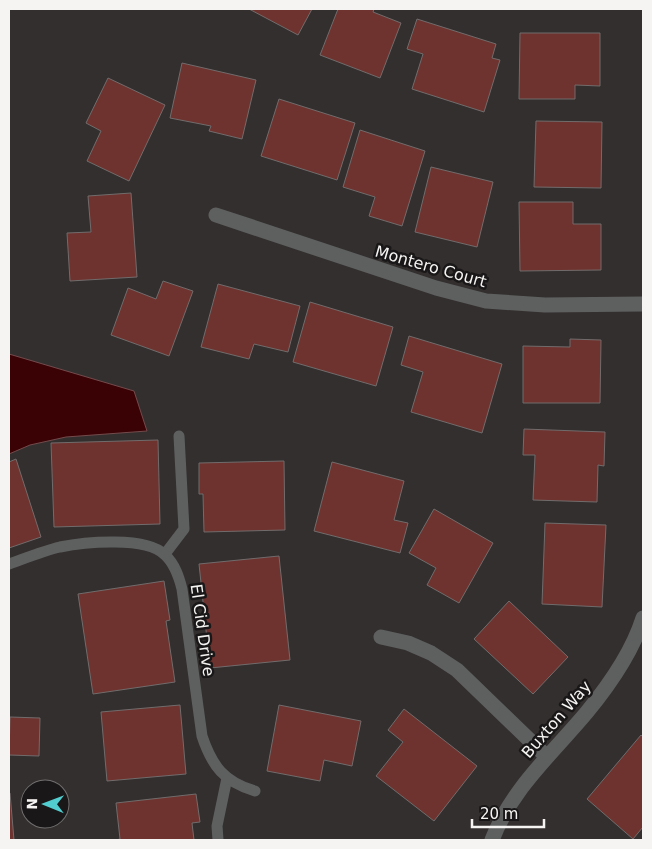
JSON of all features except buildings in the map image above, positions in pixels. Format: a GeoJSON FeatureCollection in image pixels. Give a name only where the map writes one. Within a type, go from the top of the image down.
{"type":"FeatureCollection","features":[{"type":"Feature","properties":{"kind":"street","name":"Montero Court"},"geometry":{"type":"LineString","coordinates":[[216,214],[436,288],[478,299],[545,306],[643,304]]}},
{"type":"Feature","properties":{"kind":"street","name":"Buxton Way"},"geometry":{"type":"LineString","coordinates":[[492,840],[508,808],[525,782],[546,756],[587,713],[609,683],[630,651],[643,618]]}},
{"type":"Feature","properties":{"kind":"street"},"geometry":{"type":"LineString","coordinates":[[382,637],[408,643],[431,653],[457,670],[546,756]]}},
{"type":"Feature","properties":{"kind":"lane"},"geometry":{"type":"LineString","coordinates":[[9,564],[59,547],[81,544],[137,543],[152,546],[165,554],[184,529],[179,436]]}},
{"type":"Feature","properties":{"kind":"lane","name":"El Cid Drive"},"geometry":{"type":"LineString","coordinates":[[165,554],[173,564],[182,589],[202,736],[208,753],[216,767],[227,778],[240,787],[255,791]]}},
{"type":"Feature","properties":{"kind":"lane"},"geometry":{"type":"LineString","coordinates":[[218,840],[217,826],[227,778]]}},
{"type":"Feature","properties":{"kind":"shaded area"},"geometry":{"type":"Polygon","coordinates":[[[9,354],[134,391],[147,431],[66,437],[30,445],[9,454],[9,354]]]}}]}
